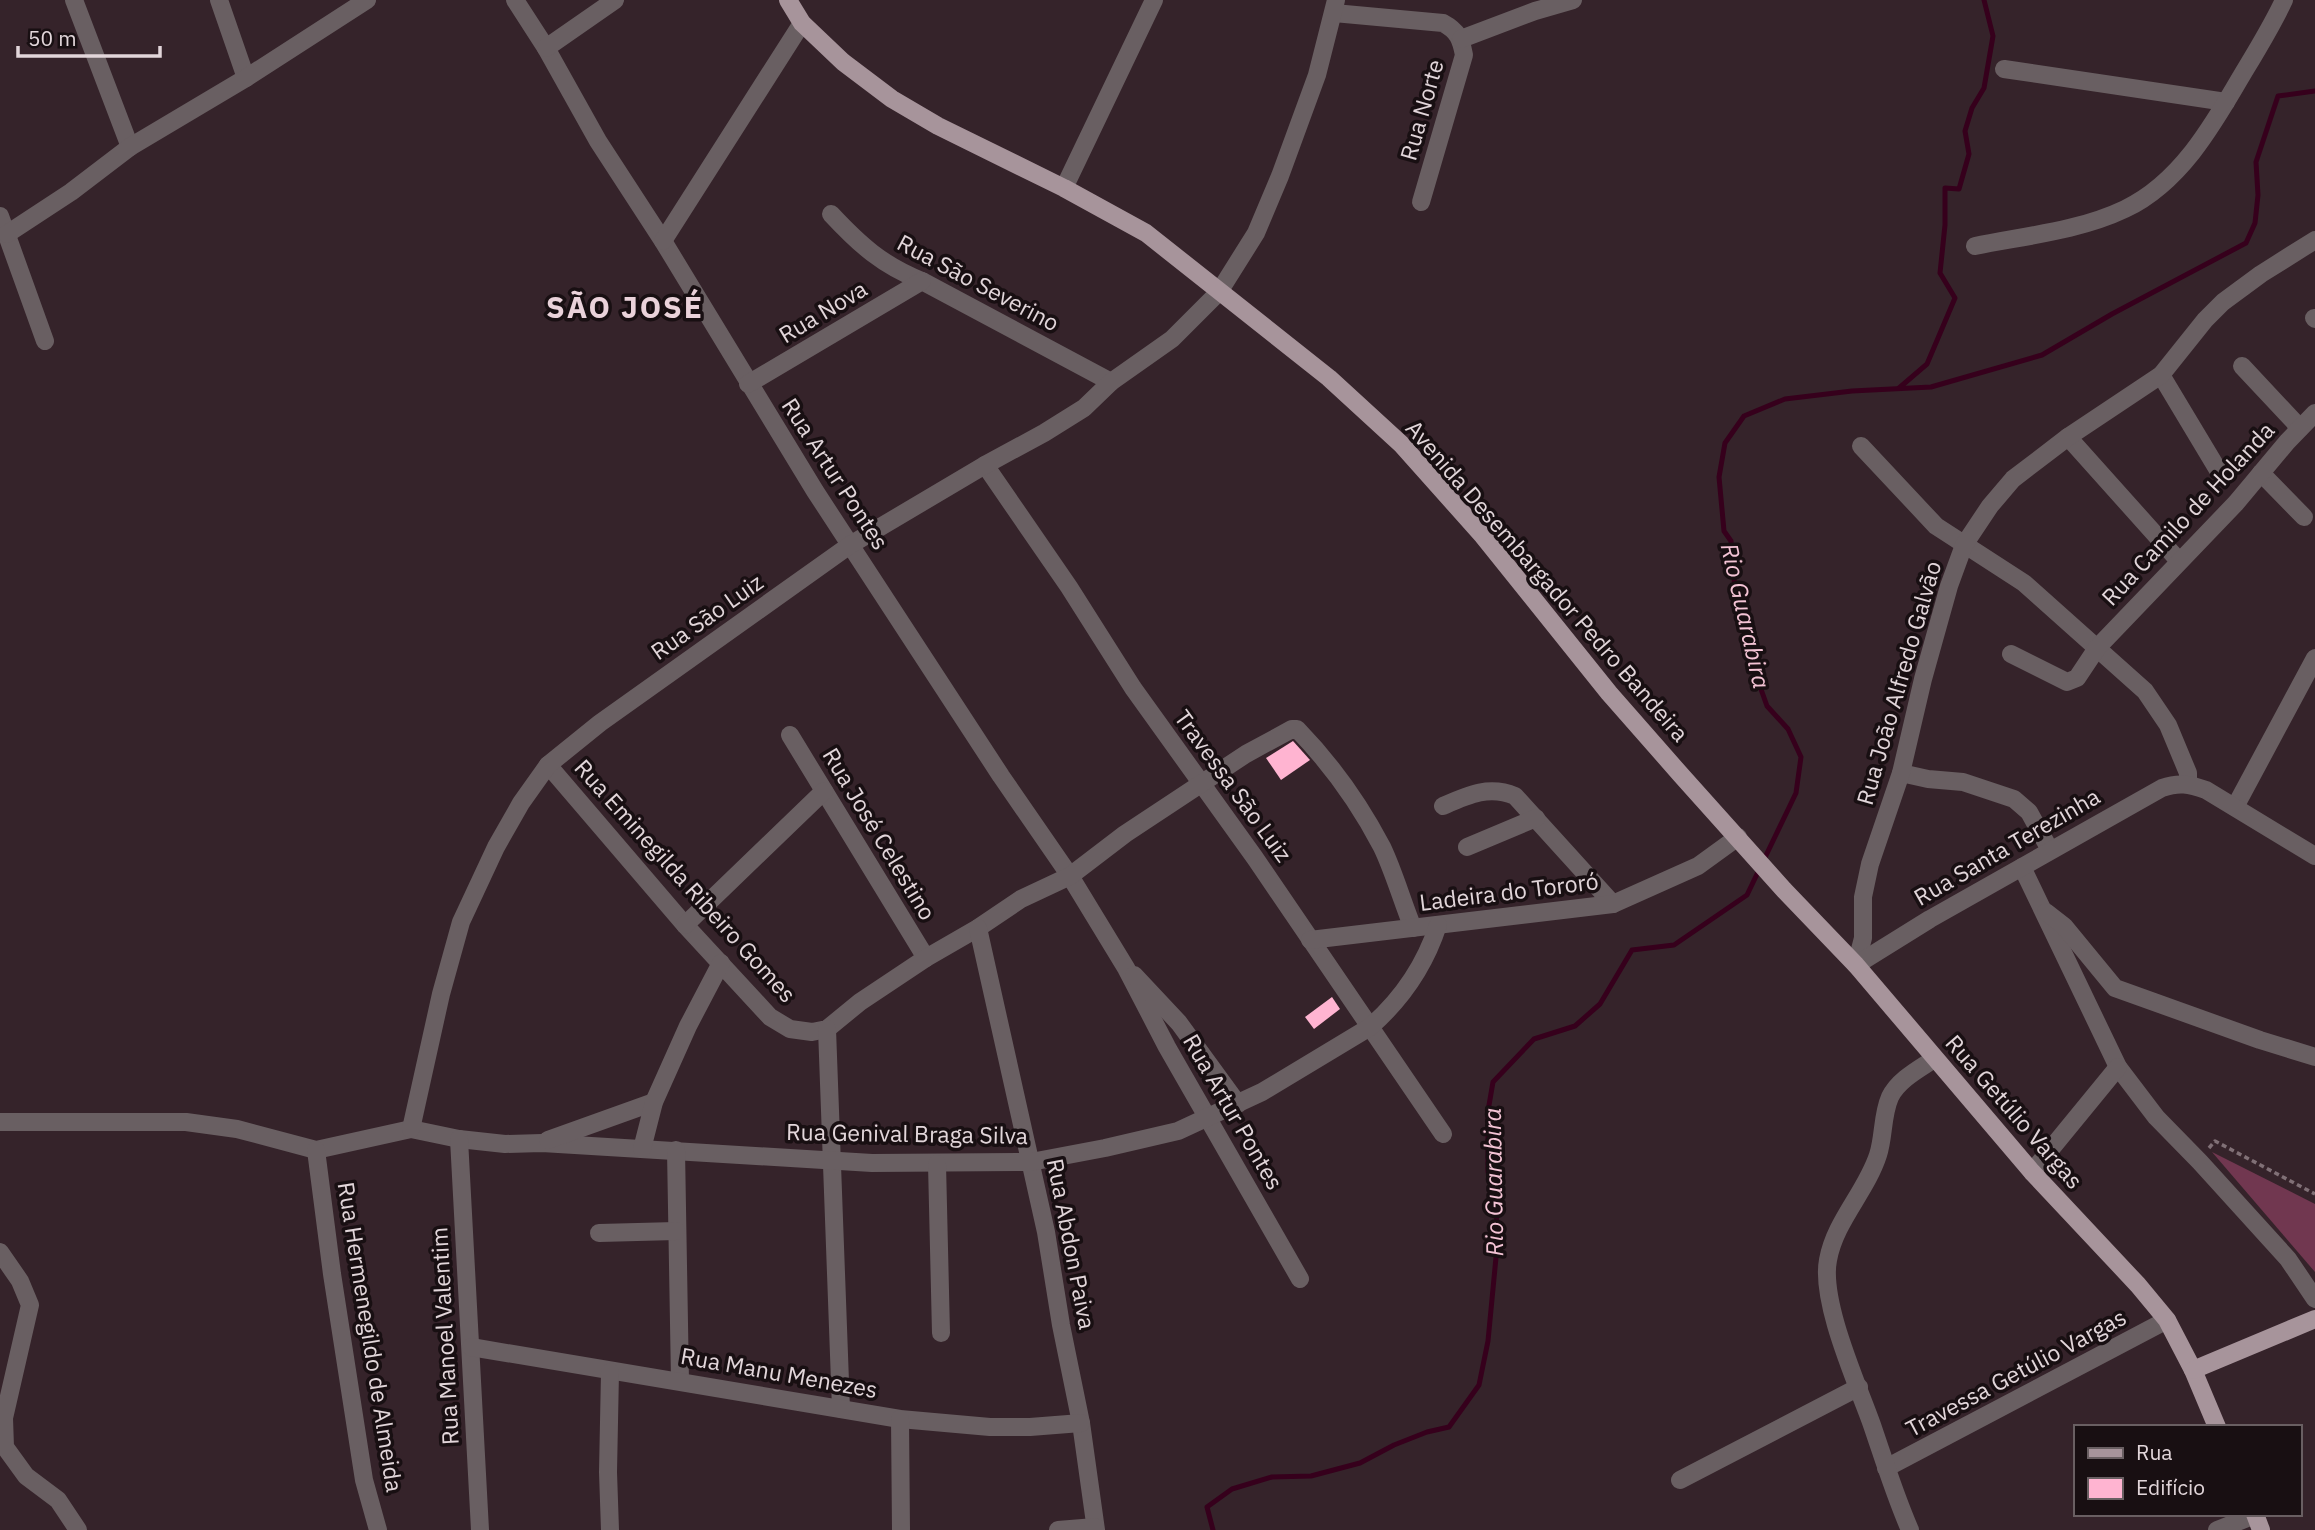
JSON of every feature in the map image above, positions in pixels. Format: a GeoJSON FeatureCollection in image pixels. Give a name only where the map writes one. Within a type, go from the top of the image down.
{"type":"FeatureCollection","features":[{"type":"Feature","properties":{"kind":"main road","name":"Avenida Desembargador Pedro Bandeira"},"geometry":{"type":"LineString","coordinates":[[788,0],[802,23],[843,62],[892,99],[938,127],[1064,188],[1146,233],[1329,379],[1401,444],[1483,536],[1609,692],[1742,842]]}},
{"type":"Feature","properties":{"kind":"main road","name":"Rua Getúlio Vargas"},"geometry":{"type":"LineString","coordinates":[[1742,842],[1856,965],[2032,1172],[2138,1285],[2167,1320],[2193,1370],[2216,1425]]}},
{"type":"Feature","properties":{"kind":"main road"},"geometry":{"type":"LineString","coordinates":[[2193,1370],[2315,1319]]}},
{"type":"Feature","properties":{"kind":"street"},"geometry":{"type":"LineString","coordinates":[[74,0],[130,147]]}},
{"type":"Feature","properties":{"kind":"street"},"geometry":{"type":"LineString","coordinates":[[219,0],[246,78]]}},
{"type":"Feature","properties":{"kind":"street"},"geometry":{"type":"LineString","coordinates":[[5,240],[130,147],[246,78],[367,0]]}},
{"type":"Feature","properties":{"kind":"street","name":"Rua Artur Pontes"},"geometry":{"type":"LineString","coordinates":[[515,0],[546,48],[597,141],[663,241],[748,384],[850,545],[1001,776],[1070,876],[1126,968],[1167,1047],[1300,1279]]}},
{"type":"Feature","properties":{"kind":"street"},"geometry":{"type":"LineString","coordinates":[[546,48],[615,0]]}},
{"type":"Feature","properties":{"kind":"street"},"geometry":{"type":"LineString","coordinates":[[1064,188],[1154,0]]}},
{"type":"Feature","properties":{"kind":"street"},"geometry":{"type":"LineString","coordinates":[[1461,39],[1535,11],[1573,0]]}},
{"type":"Feature","properties":{"kind":"street"},"geometry":{"type":"LineString","coordinates":[[1975,246],[2077,226],[2127,208],[2153,191],[2179,167],[2203,139],[2284,0]]}},
{"type":"Feature","properties":{"kind":"street","name":"Rua Norte"},"geometry":{"type":"LineString","coordinates":[[1335,7],[1443,23],[1454,29],[1461,39],[1464,55],[1421,202]]}},
{"type":"Feature","properties":{"kind":"street","name":"Rua São Luiz"},"geometry":{"type":"LineString","coordinates":[[411,1129],[441,994],[461,922],[496,846],[521,803],[548,765],[653,685],[850,545],[1074,414],[1111,382],[1172,339],[1219,292],[1255,233],[1280,176],[1317,75],[1335,7]]}},
{"type":"Feature","properties":{"kind":"street"},"geometry":{"type":"LineString","coordinates":[[663,241],[802,23]]}},
{"type":"Feature","properties":{"kind":"street"},"geometry":{"type":"LineString","coordinates":[[2004,69],[2226,102]]}},
{"type":"Feature","properties":{"kind":"street","name":"Rua São Severino"},"geometry":{"type":"LineString","coordinates":[[831,214],[862,247],[901,273],[922,281],[1111,382]]}},
{"type":"Feature","properties":{"kind":"street"},"geometry":{"type":"LineString","coordinates":[[0,216],[5,240],[45,341]]}},
{"type":"Feature","properties":{"kind":"street","name":"Rua João Alfredo Galvão"},"geometry":{"type":"LineString","coordinates":[[1856,965],[1863,938],[1863,897],[1870,864],[1902,774],[1935,633],[1964,545],[1990,506],[2013,479],[2068,437],[2161,374],[2223,302],[2315,240]]}},
{"type":"Feature","properties":{"kind":"street","name":"Rua Nova"},"geometry":{"type":"LineString","coordinates":[[748,384],[922,281]]}},
{"type":"Feature","properties":{"kind":"street"},"geometry":{"type":"LineString","coordinates":[[2242,366],[2300,428]]}},
{"type":"Feature","properties":{"kind":"street"},"geometry":{"type":"LineString","coordinates":[[2161,374],[2221,475]]}},
{"type":"Feature","properties":{"kind":"street","name":"Rua Camilo de Holanda"},"geometry":{"type":"LineString","coordinates":[[2011,654],[2067,682],[2077,678],[2098,648],[2236,503],[2315,413]]}},
{"type":"Feature","properties":{"kind":"street"},"geometry":{"type":"LineString","coordinates":[[2068,437],[2179,561]]}},
{"type":"Feature","properties":{"kind":"street"},"geometry":{"type":"LineString","coordinates":[[1861,446],[1936,526],[2024,583],[2144,691],[2168,725],[2188,773],[2188,783],[2206,790],[2315,856]]}},
{"type":"Feature","properties":{"kind":"street","name":"Travessa São Luiz"},"geometry":{"type":"LineString","coordinates":[[985,465],[1069,587],[1133,688],[1255,859],[1443,1134]]}},
{"type":"Feature","properties":{"kind":"street"},"geometry":{"type":"LineString","coordinates":[[2262,473],[2304,517]]}},
{"type":"Feature","properties":{"kind":"street"},"geometry":{"type":"LineString","coordinates":[[2235,807],[2315,658]]}},
{"type":"Feature","properties":{"kind":"street"},"geometry":{"type":"LineString","coordinates":[[841,1409],[827,1029],[860,1002],[926,958],[1021,899],[1070,876],[1125,834],[1246,754],[1289,730],[1298,730],[1313,745],[1346,789],[1382,848],[1413,928]]}},
{"type":"Feature","properties":{"kind":"street","name":"Rua José Celestino"},"geometry":{"type":"LineString","coordinates":[[790,735],[868,867],[926,958]]}},
{"type":"Feature","properties":{"kind":"street","name":"Rua Eminegilda Ribeiro Gomes"},"geometry":{"type":"LineString","coordinates":[[548,765],[685,925],[777,1022],[801,1031],[827,1029]]}},
{"type":"Feature","properties":{"kind":"street"},"geometry":{"type":"LineString","coordinates":[[1902,774],[1964,782],[2014,799],[2029,812],[2050,850]]}},
{"type":"Feature","properties":{"kind":"street","name":"Rua Santa Terezinha"},"geometry":{"type":"LineString","coordinates":[[1856,965],[1930,919],[2162,788],[2175,783],[2188,783]]}},
{"type":"Feature","properties":{"kind":"street"},"geometry":{"type":"LineString","coordinates":[[1443,806],[1483,791],[1498,790],[1515,796],[1614,904]]}},
{"type":"Feature","properties":{"kind":"street"},"geometry":{"type":"LineString","coordinates":[[685,925],[824,791]]}},
{"type":"Feature","properties":{"kind":"street"},"geometry":{"type":"LineString","coordinates":[[1467,847],[1536,818]]}},
{"type":"Feature","properties":{"kind":"street","name":"Ladeira do Tororó"},"geometry":{"type":"LineString","coordinates":[[1310,940],[1614,904],[1698,866],[1742,842]]}},
{"type":"Feature","properties":{"kind":"street"},"geometry":{"type":"LineString","coordinates":[[2022,867],[2118,1067],[2155,1117],[2200,1161],[2288,1259],[2315,1299]]}},
{"type":"Feature","properties":{"kind":"street"},"geometry":{"type":"LineString","coordinates":[[2042,909],[2064,926],[2115,988],[2315,1057]]}},
{"type":"Feature","properties":{"kind":"street","name":"Rua Genival Braga Silva"},"geometry":{"type":"LineString","coordinates":[[316,1150],[411,1129],[459,1139],[505,1143],[676,1150],[830,1161],[937,1164],[1031,1162],[1105,1148],[1178,1131],[1238,1104],[1370,1027],[1386,1013],[1419,971],[1438,925]]}},
{"type":"Feature","properties":{"kind":"street","name":"Rua Abdon Paiva"},"geometry":{"type":"LineString","coordinates":[[978,928],[1046,1232],[1060,1325],[1081,1423],[1096,1529]]}},
{"type":"Feature","properties":{"kind":"street"},"geometry":{"type":"LineString","coordinates":[[642,1149],[654,1102],[720,963]]}},
{"type":"Feature","properties":{"kind":"street","name":"Rua Artur Pontes"},"geometry":{"type":"LineString","coordinates":[[1126,968],[1147,986],[1179,1023],[1238,1104]]}},
{"type":"Feature","properties":{"kind":"street"},"geometry":{"type":"LineString","coordinates":[[1910,1530],[1886,1468],[1833,1309],[1827,1281],[1827,1261],[1843,1220],[1870,1175],[1879,1154],[1890,1096],[1904,1080],[1934,1059]]}},
{"type":"Feature","properties":{"kind":"street"},"geometry":{"type":"LineString","coordinates":[[2032,1172],[2118,1067]]}},
{"type":"Feature","properties":{"kind":"street","name":"Rua Genival Braga Silva"},"geometry":{"type":"LineString","coordinates":[[542,1143],[654,1102]]}},
{"type":"Feature","properties":{"kind":"street"},"geometry":{"type":"LineString","coordinates":[[0,1122],[186,1122],[237,1129],[316,1150]]}},
{"type":"Feature","properties":{"kind":"street","name":"Rua Manoel Valentim"},"geometry":{"type":"LineString","coordinates":[[459,1139],[480,1530]]}},
{"type":"Feature","properties":{"kind":"street","name":"Rua Hermenegildo de Almeida"},"geometry":{"type":"LineString","coordinates":[[316,1150],[364,1480],[378,1530]]}},
{"type":"Feature","properties":{"kind":"street"},"geometry":{"type":"LineString","coordinates":[[676,1150],[680,1381]]}},
{"type":"Feature","properties":{"kind":"street"},"geometry":{"type":"LineString","coordinates":[[937,1164],[941,1333]]}},
{"type":"Feature","properties":{"kind":"street"},"geometry":{"type":"LineString","coordinates":[[599,1233],[676,1231]]}},
{"type":"Feature","properties":{"kind":"street"},"geometry":{"type":"LineString","coordinates":[[0,1252],[20,1281],[30,1305],[4,1418],[5,1447],[26,1476],[58,1500],[78,1530]]}},
{"type":"Feature","properties":{"kind":"street","name":"Travessa Getúlio Vargas"},"geometry":{"type":"LineString","coordinates":[[1886,1468],[2167,1320]]}},
{"type":"Feature","properties":{"kind":"street","name":"Rua Manu Menezes"},"geometry":{"type":"LineString","coordinates":[[471,1347],[900,1419],[990,1427],[1081,1423]]}},
{"type":"Feature","properties":{"kind":"street"},"geometry":{"type":"LineString","coordinates":[[610,1530],[608,1472],[611,1371]]}},
{"type":"Feature","properties":{"kind":"street"},"geometry":{"type":"LineString","coordinates":[[1680,1480],[1858,1387]]}},
{"type":"Feature","properties":{"kind":"street"},"geometry":{"type":"LineString","coordinates":[[900,1419],[901,1530]]}},
{"type":"Feature","properties":{"kind":"street"},"geometry":{"type":"LineString","coordinates":[[2217,1530],[2257,1520]]}},
{"type":"Feature","properties":{"kind":"street"},"geometry":{"type":"LineString","coordinates":[[1058,1530],[1096,1529]]}},
{"type":"Feature","properties":{"kind":"path"},"geometry":{"type":"LineString","coordinates":[[2200,1161],[2214,1141],[2315,1194]]}},
{"type":"Feature","properties":{"kind":"shaded area"},"geometry":{"type":"Polygon","coordinates":[[[2212,1152],[2315,1204],[2315,1272],[2212,1152]]]}},
{"type":"Feature","properties":{"kind":"building"},"geometry":{"type":"Polygon","coordinates":[[[1293,741],[1310,760],[1281,780],[1266,758],[1293,741]]]}},
{"type":"Feature","properties":{"kind":"building"},"geometry":{"type":"Polygon","coordinates":[[[1332,997],[1340,1009],[1314,1029],[1305,1017],[1332,997]]]}},
{"type":"Feature","properties":{"kind":"waterway"},"geometry":{"type":"LineString","coordinates":[[1899,388],[1927,364],[1955,298],[1940,273],[1945,225],[1945,188],[1959,189],[1969,154],[1965,131],[1972,108],[1984,88],[1993,36],[1984,0]]}},
{"type":"Feature","properties":{"kind":"waterway","name":"Rio Guarabira"},"geometry":{"type":"LineString","coordinates":[[1213,1530],[1207,1507],[1232,1489],[1272,1477],[1311,1476],[1360,1463],[1394,1445],[1449,1427],[1479,1385],[1488,1341],[1497,1247],[1496,1190],[1488,1172],[1488,1111],[1493,1082],[1534,1039],[1575,1026],[1600,1004],[1632,950],[1674,945],[1747,895],[1796,793],[1801,757],[1788,729],[1767,706],[1757,678],[1736,602],[1731,541],[1724,531],[1719,477],[1725,443],[1744,416],[1785,399],[1852,391],[1931,387],[2042,355],[2112,314],[2246,243],[2255,223],[2258,195],[2256,162],[2278,96],[2315,91]]}},
{"type":"Feature","properties":{"kind":"district","name":"SÃO JOSÉ"},"geometry":{"type":"Point","coordinates":[625,308]}}]}
